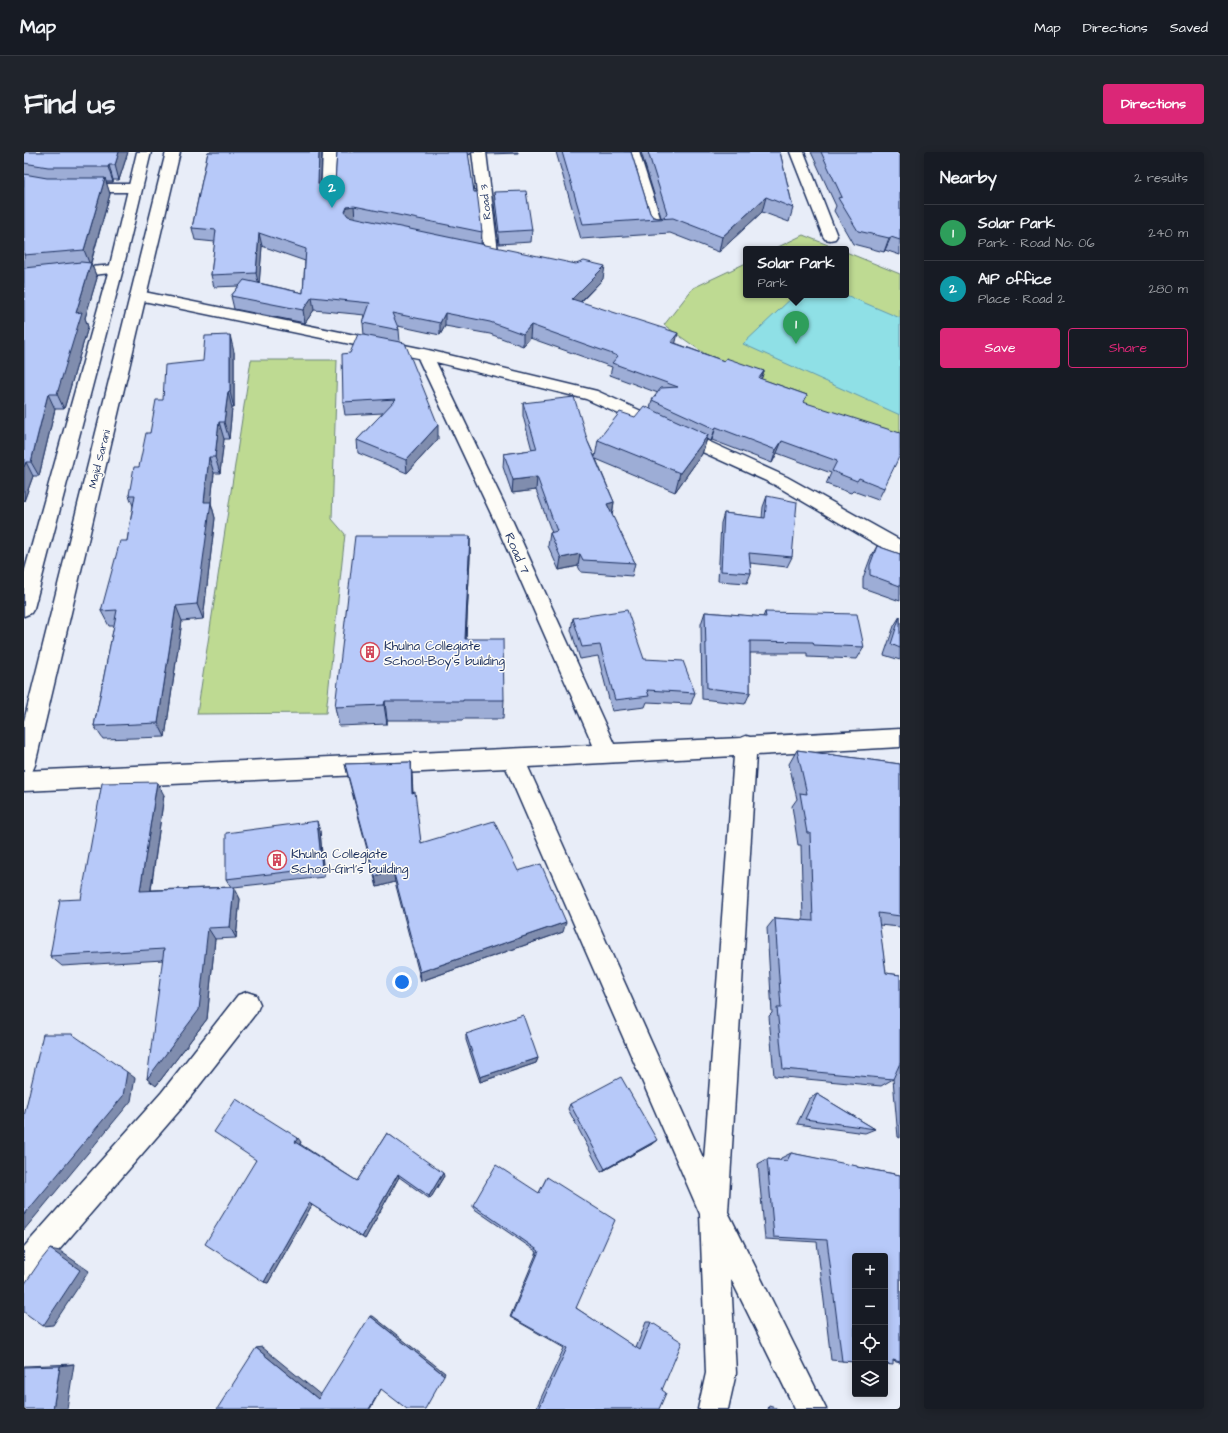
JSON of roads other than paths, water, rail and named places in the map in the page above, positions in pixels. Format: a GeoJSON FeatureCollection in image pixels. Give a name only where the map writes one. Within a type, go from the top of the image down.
{"type":"FeatureCollection","features":[{"type":"Feature","properties":{"kind":"street"},"geometry":{"type":"LineString","coordinates":[[24,608],[116,269],[144,152]]}},
{"type":"Feature","properties":{"kind":"street","name":"Majid Sarani"},"geometry":{"type":"LineString","coordinates":[[24,765],[173,152]]}},
{"type":"Feature","properties":{"kind":"street"},"geometry":{"type":"LineString","coordinates":[[328,196],[330,152]]}},
{"type":"Feature","properties":{"kind":"street","name":"Road 3"},"geometry":{"type":"LineString","coordinates":[[480,152],[491,252]]}},
{"type":"Feature","properties":{"kind":"street"},"geometry":{"type":"LineString","coordinates":[[632,152],[656,227]]}},
{"type":"Feature","properties":{"kind":"street"},"geometry":{"type":"LineString","coordinates":[[797,152],[830,236]]}},
{"type":"Feature","properties":{"kind":"street"},"geometry":{"type":"LineString","coordinates":[[24,182],[53,188],[135,188]]}},
{"type":"Feature","properties":{"kind":"street"},"geometry":{"type":"LineString","coordinates":[[476,249],[506,256]]}},
{"type":"Feature","properties":{"kind":"street"},"geometry":{"type":"LineString","coordinates":[[24,277],[116,269]]}},
{"type":"Feature","properties":{"kind":"street"},"geometry":{"type":"LineString","coordinates":[[139,296],[424,354],[591,395],[781,481],[900,549]]}},
{"type":"Feature","properties":{"kind":"street","name":"Road 7"},"geometry":{"type":"LineString","coordinates":[[424,354],[504,522],[608,754]]}},
{"type":"Feature","properties":{"kind":"street"},"geometry":{"type":"LineString","coordinates":[[24,781],[608,754],[746,745],[900,738]]}},
{"type":"Feature","properties":{"kind":"street"},"geometry":{"type":"LineString","coordinates":[[713,1409],[721,1373],[714,1214],[746,745]]}},
{"type":"Feature","properties":{"kind":"street"},"geometry":{"type":"LineString","coordinates":[[513,758],[714,1214],[811,1409]]}},
{"type":"Feature","properties":{"kind":"street"},"geometry":{"type":"LineString","coordinates":[[24,1269],[171,1100],[247,1004]]}},
{"type":"Feature","properties":{"kind":"water"},"geometry":{"type":"Polygon","coordinates":[[[849,296],[900,318],[900,415],[743,344],[792,298],[849,298],[849,296]]]}},
{"type":"Feature","properties":{"kind":"place","name":"AIP office"},"geometry":{"type":"Point","coordinates":[332,208]}},
{"type":"Feature","properties":{"kind":"place","name":"Solar Park"},"geometry":{"type":"Point","coordinates":[796,344]}},
{"type":"Feature","properties":{"kind":"place","name":"Khulna Collegiate School-Boy's building"},"geometry":{"type":"Point","coordinates":[370,652]}},
{"type":"Feature","properties":{"kind":"place","name":"Khulna Collegiate School-Girl's building"},"geometry":{"type":"Point","coordinates":[277,860]}}]}
